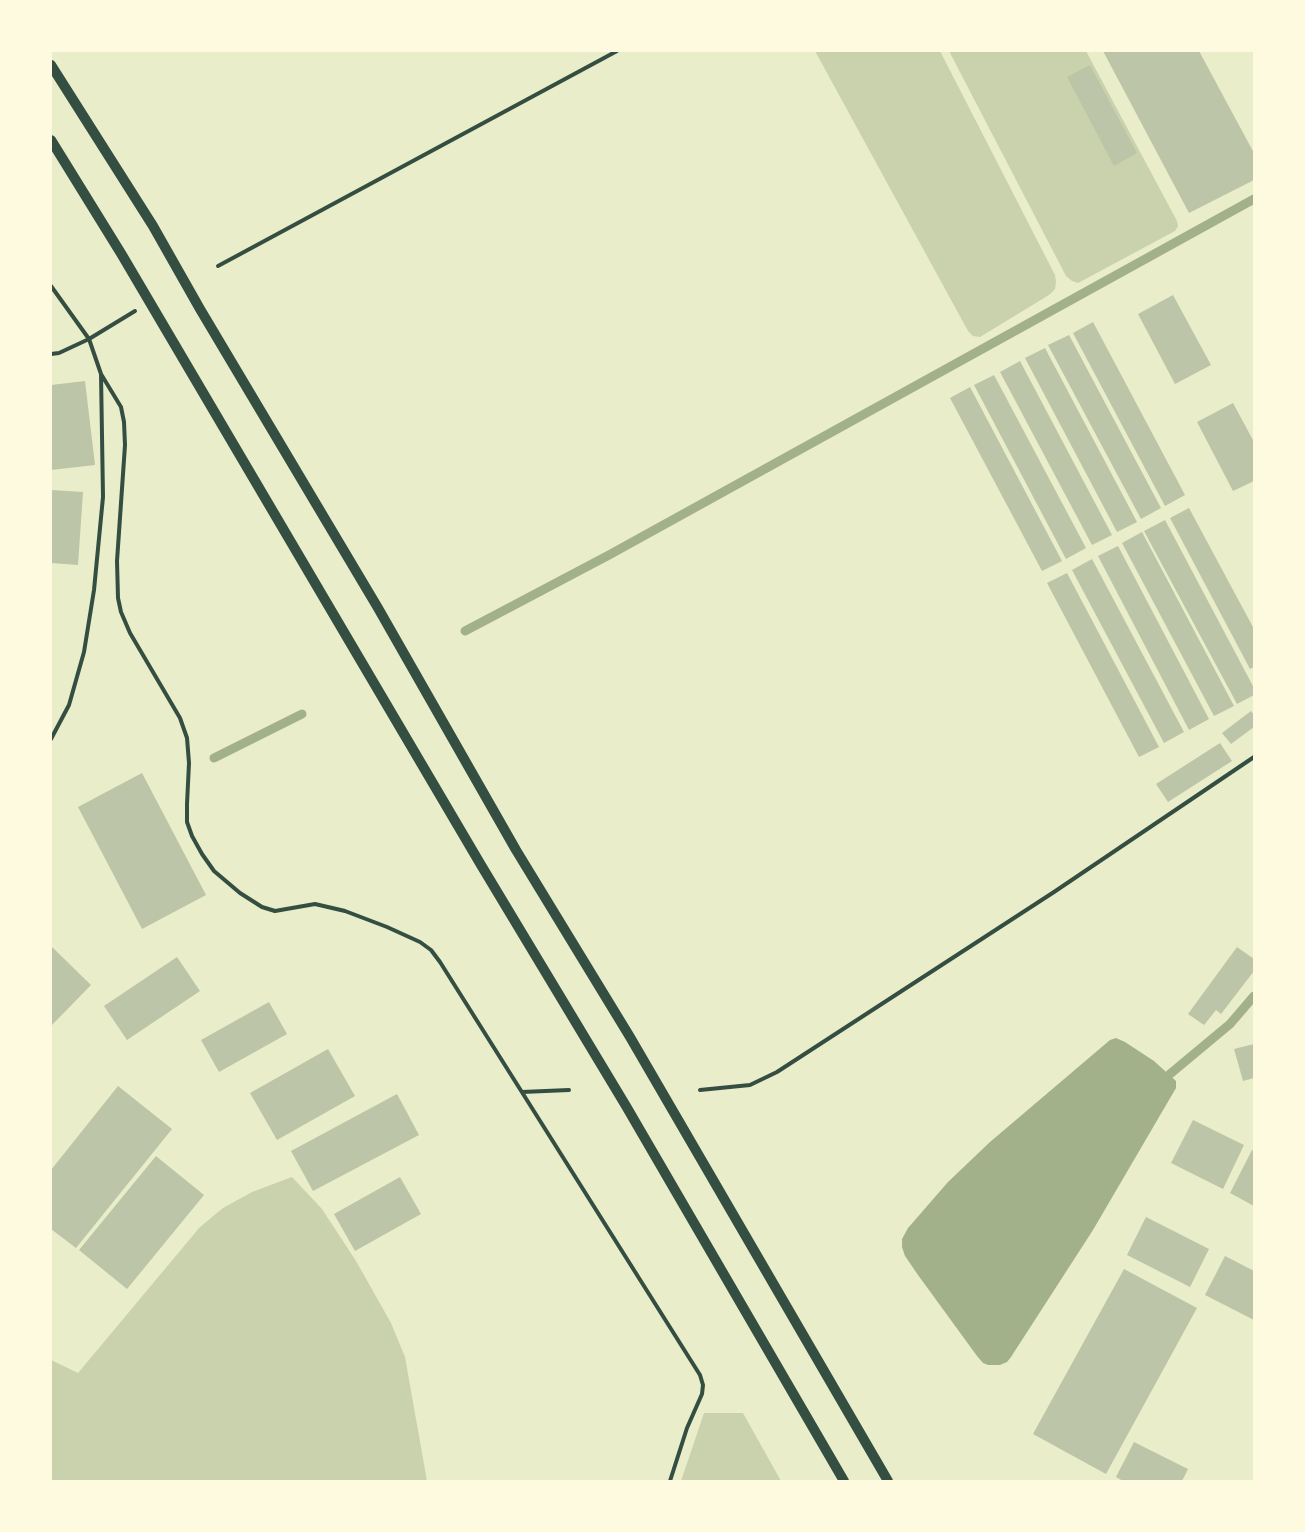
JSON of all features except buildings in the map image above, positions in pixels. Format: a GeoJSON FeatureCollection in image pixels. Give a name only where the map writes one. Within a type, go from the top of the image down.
{"type":"FeatureCollection","features":[{"type":"Feature","properties":{"kind":"main road"},"geometry":{"type":"LineString","coordinates":[[51,65],[153,226],[200,309],[373,600],[516,850],[630,1037],[888,1481]]}},
{"type":"Feature","properties":{"kind":"main road"},"geometry":{"type":"LineString","coordinates":[[51,140],[122,255],[481,865],[626,1106],[844,1481]]}},
{"type":"Feature","properties":{"kind":"lane"},"geometry":{"type":"LineString","coordinates":[[218,266],[617,51]]}},
{"type":"Feature","properties":{"kind":"lane"},"geometry":{"type":"LineString","coordinates":[[51,286],[89,339],[101,374],[121,407],[125,445],[117,561],[118,598],[121,612],[130,633],[180,718],[187,738],[189,763],[187,804],[188,822],[192,836],[214,870],[240,893],[262,907],[274,911],[315,904],[328,906],[387,927],[420,942],[431,950],[440,962],[700,1375],[704,1385],[702,1394],[687,1428],[670,1481]]}},
{"type":"Feature","properties":{"kind":"lane"},"geometry":{"type":"LineString","coordinates":[[51,354],[60,353],[89,339],[135,310]]}},
{"type":"Feature","properties":{"kind":"lane"},"geometry":{"type":"LineString","coordinates":[[51,739],[69,705],[77,678],[84,652],[94,590],[103,497],[101,374]]}},
{"type":"Feature","properties":{"kind":"lane"},"geometry":{"type":"LineString","coordinates":[[700,1090],[750,1085],[777,1072],[1046,897],[1254,757]]}},
{"type":"Feature","properties":{"kind":"lane"},"geometry":{"type":"LineString","coordinates":[[522,1092],[569,1090]]}},
{"type":"Feature","properties":{"kind":"shaded area"},"geometry":{"type":"Polygon","coordinates":[[[815,51],[940,51],[1055,275],[1055,289],[1049,295],[980,337],[973,336],[968,331],[815,51]]]}},
{"type":"Feature","properties":{"kind":"shaded area"},"geometry":{"type":"Polygon","coordinates":[[[949,51],[1086,51],[1177,221],[1178,226],[1175,231],[1078,283],[1072,281],[1066,276],[949,51]]]}},
{"type":"Feature","properties":{"kind":"shaded area"},"geometry":{"type":"Polygon","coordinates":[[[1116,1038],[1154,1061],[1176,1081],[1176,1088],[1093,1230],[1011,1357],[1007,1362],[1000,1365],[983,1363],[905,1256],[902,1239],[908,1228],[948,1182],[990,1142],[1110,1040],[1116,1038]]]}},
{"type":"Feature","properties":{"kind":"shaded area"},"geometry":{"type":"Polygon","coordinates":[[[292,1177],[322,1209],[356,1261],[391,1323],[405,1357],[427,1481],[51,1481],[51,1360],[78,1373],[200,1227],[223,1208],[252,1192],[292,1177]]]}},
{"type":"Feature","properties":{"kind":"shaded area"},"geometry":{"type":"Polygon","coordinates":[[[704,1413],[743,1413],[781,1481],[681,1481],[704,1413]]]}},
{"type":"Feature","properties":{"kind":"waterway"},"geometry":{"type":"LineString","coordinates":[[465,631],[609,555],[1254,199]]}},
{"type":"Feature","properties":{"kind":"waterway"},"geometry":{"type":"LineString","coordinates":[[214,758],[302,714]]}},
{"type":"Feature","properties":{"kind":"waterway"},"geometry":{"type":"LineString","coordinates":[[1170,1074],[1230,1024],[1254,996]]}}]}
